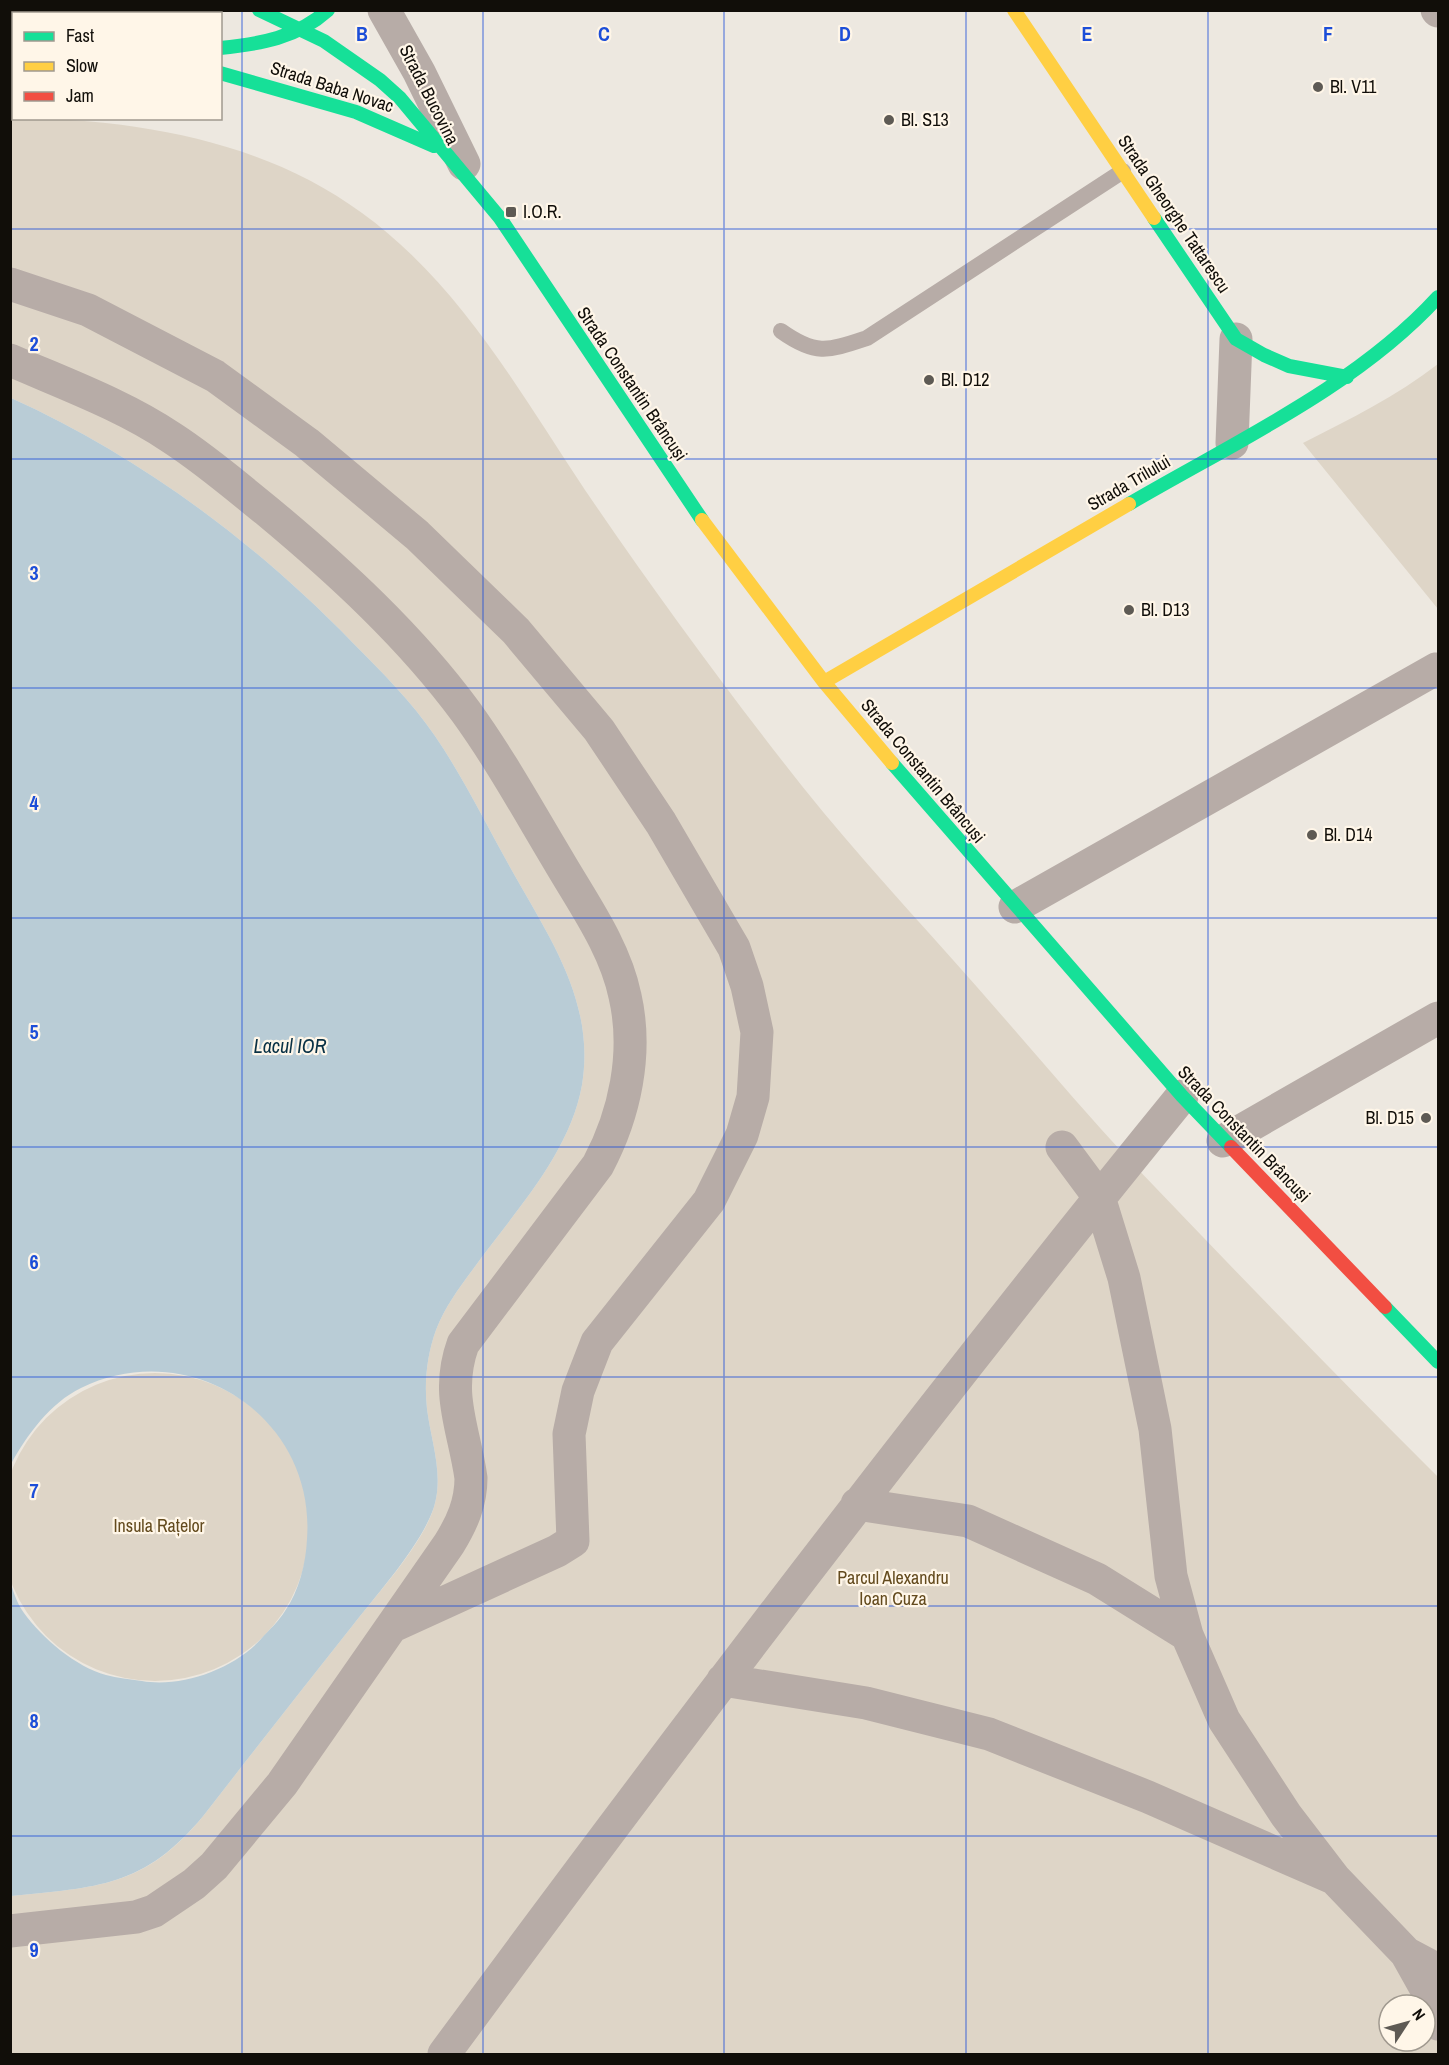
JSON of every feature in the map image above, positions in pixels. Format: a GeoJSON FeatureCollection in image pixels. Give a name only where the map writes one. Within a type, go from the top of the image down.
{"type":"FeatureCollection","features":[{"type":"Feature","properties":{"kind":"main road","name":"Strada Baba Novac"},"geometry":{"type":"LineString","coordinates":[[259,10],[304,30],[355,61],[380,80],[400,98],[444,151]]}},
{"type":"Feature","properties":{"kind":"main road"},"geometry":{"type":"LineString","coordinates":[[222,48],[253,45],[304,30],[328,10]]}},
{"type":"Feature","properties":{"kind":"main road","name":"Strada Gheorghe Tattarescu"},"geometry":{"type":"LineString","coordinates":[[1014,10],[1236,339],[1264,358],[1301,371],[1347,377]]}},
{"type":"Feature","properties":{"kind":"main road","name":"Strada Baba Novac"},"geometry":{"type":"LineString","coordinates":[[222,73],[301,93],[362,113],[444,151]]}},
{"type":"Feature","properties":{"kind":"main road","name":"Strada Constantin Brâncuși"},"geometry":{"type":"LineString","coordinates":[[444,151],[472,182],[724,551],[824,682],[1015,908],[1182,1096],[1223,1141],[1438,1360]]}},
{"type":"Feature","properties":{"kind":"main road","name":"Strada Trilului"},"geometry":{"type":"LineString","coordinates":[[824,682],[1347,377],[1415,322],[1438,297]]}},
{"type":"Feature","properties":{"kind":"street","name":"Strada Bucovina"},"geometry":{"type":"LineString","coordinates":[[384,10],[419,72],[472,182]]}},
{"type":"Feature","properties":{"kind":"street"},"geometry":{"type":"LineString","coordinates":[[10,284],[88,310],[215,376],[308,443],[417,535],[516,632],[599,730],[661,823],[734,948],[747,986],[756,1042],[753,1097],[742,1135],[709,1201],[597,1342],[578,1391],[569,1434],[573,1541],[393,1626]]}},
{"type":"Feature","properties":{"kind":"street"},"geometry":{"type":"LineString","coordinates":[[1232,443],[1236,339]]}},
{"type":"Feature","properties":{"kind":"street"},"geometry":{"type":"LineString","coordinates":[[10,360],[116,407],[172,437],[312,548],[409,642],[459,703],[501,763],[597,927],[621,977],[629,1015],[630,1059],[622,1104],[609,1145],[598,1165],[463,1344],[457,1361],[454,1389],[471,1478],[468,1505],[449,1544],[282,1784],[214,1866],[194,1884],[154,1911],[136,1917],[10,1931]]}},
{"type":"Feature","properties":{"kind":"street"},"geometry":{"type":"LineString","coordinates":[[1015,908],[1436,669]]}},
{"type":"Feature","properties":{"kind":"street"},"geometry":{"type":"LineString","coordinates":[[1223,1141],[1438,1018]]}},
{"type":"Feature","properties":{"kind":"street"},"geometry":{"type":"LineString","coordinates":[[444,2055],[649,1776],[857,1504],[1099,1197],[1182,1096]]}},
{"type":"Feature","properties":{"kind":"street"},"geometry":{"type":"LineString","coordinates":[[1062,1147],[1099,1197],[1124,1278],[1155,1429],[1171,1576],[1187,1635],[1224,1720],[1286,1815],[1335,1879],[1406,1953],[1434,2002],[1438,2024]]}},
{"type":"Feature","properties":{"kind":"street"},"geometry":{"type":"LineString","coordinates":[[857,1504],[968,1521],[1097,1578],[1187,1635]]}},
{"type":"Feature","properties":{"kind":"street"},"geometry":{"type":"LineString","coordinates":[[723,1680],[866,1703],[989,1734],[1148,1797],[1335,1879]]}},
{"type":"Feature","properties":{"kind":"street"},"geometry":{"type":"LineString","coordinates":[[1406,1953],[1438,1970]]}},
{"type":"Feature","properties":{"kind":"lane"},"geometry":{"type":"LineString","coordinates":[[781,331],[801,345],[830,350],[867,338],[1123,171]]}},
{"type":"Feature","properties":{"kind":"green space","name":"Parcul Alexandru Ioan Cuza"},"geometry":{"type":"Polygon","coordinates":[[[11,108],[12,120],[70,120],[151,129],[196,138],[240,151],[324,188],[362,213],[397,241],[429,272],[485,341],[664,603],[823,812],[1132,1163],[1438,1477],[1438,2054],[11,2054],[11,1896],[69,1890],[118,1880],[161,1857],[182,1839],[204,1815],[387,1583],[420,1537],[437,1495],[436,1458],[427,1409],[426,1389],[428,1359],[436,1330],[455,1294],[526,1200],[554,1156],[576,1110],[582,1085],[584,1056],[577,1001],[556,950],[457,770],[426,723],[374,664],[276,570],[193,504],[104,446],[11,398],[11,108]]]}},
{"type":"Feature","properties":{"kind":"green space"},"geometry":{"type":"Polygon","coordinates":[[[1438,364],[1438,609],[1303,443],[1390,397],[1438,364]]]}},
{"type":"Feature","properties":{"kind":"green space","name":"Insula Rațelor"},"geometry":{"type":"Polygon","coordinates":[[[155,1373],[185,1376],[214,1385],[241,1399],[264,1418],[283,1441],[297,1468],[306,1497],[309,1527],[306,1557],[297,1586],[283,1613],[264,1636],[241,1655],[214,1669],[185,1678],[155,1681],[125,1678],[96,1669],[69,1655],[46,1636],[27,1613],[13,1586],[4,1557],[1,1527],[4,1497],[13,1468],[27,1441],[46,1418],[69,1399],[96,1385],[125,1376],[155,1373]]]}},
{"type":"Feature","properties":{"kind":"water","name":"Lacul IOR"},"geometry":{"type":"Polygon","coordinates":[[[11,398],[104,446],[193,504],[235,536],[315,605],[406,699],[426,723],[456,770],[556,950],[577,1001],[584,1056],[582,1085],[576,1110],[554,1156],[526,1200],[455,1294],[436,1330],[428,1359],[426,1389],[427,1409],[436,1458],[437,1495],[428,1521],[410,1552],[204,1815],[182,1839],[161,1857],[117,1880],[69,1890],[11,1896],[11,1584],[20,1606],[31,1623],[60,1650],[83,1665],[115,1677],[173,1682],[206,1674],[237,1659],[250,1650],[277,1622],[298,1586],[307,1539],[304,1495],[291,1456],[268,1424],[238,1398],[203,1380],[164,1372],[122,1374],[81,1388],[49,1411],[24,1442],[11,1464],[11,398]]]}},
{"type":"Feature","properties":{"kind":"traffic: fast"},"geometry":{"type":"LineString","coordinates":[[259,10],[324,41],[380,80],[400,98],[500,218],[702,520]]}},
{"type":"Feature","properties":{"kind":"traffic: fast"},"geometry":{"type":"LineString","coordinates":[[222,48],[277,38],[304,27],[328,10]]}},
{"type":"Feature","properties":{"kind":"traffic: fast"},"geometry":{"type":"LineString","coordinates":[[222,74],[356,112],[434,146]]}},
{"type":"Feature","properties":{"kind":"traffic: fast"},"geometry":{"type":"LineString","coordinates":[[1154,218],[1236,339],[1289,366],[1347,377]]}},
{"type":"Feature","properties":{"kind":"traffic: fast"},"geometry":{"type":"LineString","coordinates":[[1129,504],[1332,386],[1406,329],[1438,297]]}},
{"type":"Feature","properties":{"kind":"traffic: fast"},"geometry":{"type":"LineString","coordinates":[[892,763],[1182,1096],[1231,1147]]}},
{"type":"Feature","properties":{"kind":"traffic: fast"},"geometry":{"type":"LineString","coordinates":[[1385,1307],[1438,1362]]}},
{"type":"Feature","properties":{"kind":"traffic: slow"},"geometry":{"type":"LineString","coordinates":[[1014,10],[1154,218]]}},
{"type":"Feature","properties":{"kind":"traffic: slow"},"geometry":{"type":"LineString","coordinates":[[824,682],[1129,504]]}},
{"type":"Feature","properties":{"kind":"traffic: slow"},"geometry":{"type":"LineString","coordinates":[[702,520],[824,682],[892,763]]}},
{"type":"Feature","properties":{"kind":"traffic: jam"},"geometry":{"type":"LineString","coordinates":[[1231,1147],[1385,1307]]}},
{"type":"Feature","properties":{"kind":"place","name":"Bl. V11"},"geometry":{"type":"Point","coordinates":[1318,87]}},
{"type":"Feature","properties":{"kind":"place","name":"Bl. S13"},"geometry":{"type":"Point","coordinates":[889,120]}},
{"type":"Feature","properties":{"kind":"place","name":"I.O.R."},"geometry":{"type":"Point","coordinates":[511,212]}},
{"type":"Feature","properties":{"kind":"place","name":"Bl. D12"},"geometry":{"type":"Point","coordinates":[929,380]}},
{"type":"Feature","properties":{"kind":"place","name":"Bl. D13"},"geometry":{"type":"Point","coordinates":[1129,610]}},
{"type":"Feature","properties":{"kind":"place","name":"Bl. D14"},"geometry":{"type":"Point","coordinates":[1312,835]}},
{"type":"Feature","properties":{"kind":"place","name":"Bl. D15"},"geometry":{"type":"Point","coordinates":[1426,1118]}}]}
